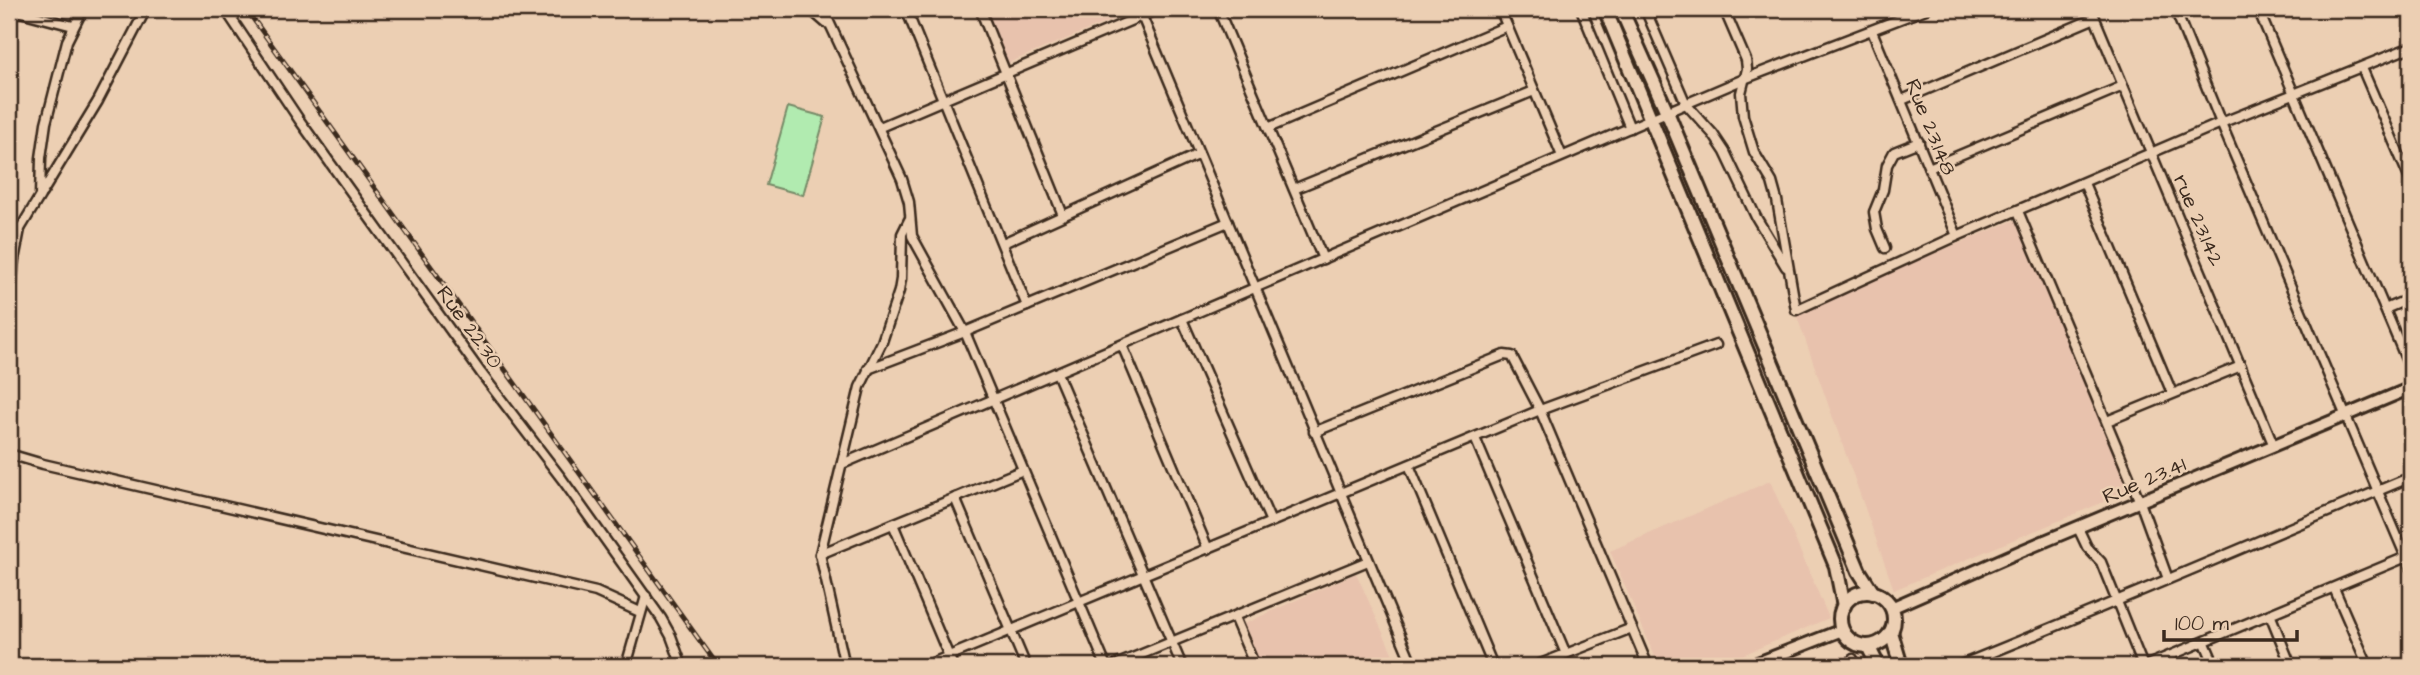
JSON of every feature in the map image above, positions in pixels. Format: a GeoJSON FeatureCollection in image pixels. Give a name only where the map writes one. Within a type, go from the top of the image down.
{"type":"FeatureCollection","features":[{"type":"Feature","properties":{"kind":"main road"},"geometry":{"type":"LineString","coordinates":[[1605,9],[1836,566],[1844,606]]}},
{"type":"Feature","properties":{"kind":"main road"},"geometry":{"type":"LineString","coordinates":[[1621,9],[1667,112],[1854,559],[1873,593]]}},
{"type":"Feature","properties":{"kind":"main road"},"geometry":{"type":"LineString","coordinates":[[1891,632],[1877,644],[1868,646],[1852,642],[1842,630],[1841,614],[1844,606],[1856,594],[1873,593],[1881,596],[1894,616],[1891,632],[1901,666]]}},
{"type":"Feature","properties":{"kind":"main road"},"geometry":{"type":"LineString","coordinates":[[1868,646],[1878,666]]}},
{"type":"Feature","properties":{"kind":"street"},"geometry":{"type":"LineString","coordinates":[[9,9],[74,26]]}},
{"type":"Feature","properties":{"kind":"street"},"geometry":{"type":"LineString","coordinates":[[40,196],[41,158],[46,123],[61,62],[83,9]]}},
{"type":"Feature","properties":{"kind":"street"},"geometry":{"type":"LineString","coordinates":[[9,314],[20,229],[98,102],[146,9]]}},
{"type":"Feature","properties":{"kind":"street","name":"Rue 22.30"},"geometry":{"type":"LineString","coordinates":[[225,9],[300,121],[646,596],[671,636],[682,666]]}},
{"type":"Feature","properties":{"kind":"street"},"geometry":{"type":"LineString","coordinates":[[810,9],[831,29]]}},
{"type":"Feature","properties":{"kind":"street"},"geometry":{"type":"LineString","coordinates":[[823,9],[880,127],[909,202],[912,236],[965,331],[1106,666]]}},
{"type":"Feature","properties":{"kind":"street"},"geometry":{"type":"LineString","coordinates":[[906,9],[945,99],[1027,306]]}},
{"type":"Feature","properties":{"kind":"street"},"geometry":{"type":"LineString","coordinates":[[981,9],[1063,215]]}},
{"type":"Feature","properties":{"kind":"street"},"geometry":{"type":"LineString","coordinates":[[880,127],[1140,12],[1158,9]]}},
{"type":"Feature","properties":{"kind":"street"},"geometry":{"type":"LineString","coordinates":[[1218,9],[1323,259]]}},
{"type":"Feature","properties":{"kind":"street"},"geometry":{"type":"LineString","coordinates":[[1500,9],[1562,156]]}},
{"type":"Feature","properties":{"kind":"street"},"geometry":{"type":"LineString","coordinates":[[1581,9],[1630,128]]}},
{"type":"Feature","properties":{"kind":"street"},"geometry":{"type":"LineString","coordinates":[[1645,9],[1686,104],[1725,152],[1756,218],[1787,270]]}},
{"type":"Feature","properties":{"kind":"street"},"geometry":{"type":"LineString","coordinates":[[1726,9],[1746,60],[1747,69],[1741,93],[1743,116],[1750,141],[1772,182],[1777,200],[1796,310],[1957,236],[2152,155],[2221,123],[2411,47]]}},
{"type":"Feature","properties":{"kind":"street"},"geometry":{"type":"LineString","coordinates":[[842,464],[1744,79],[1926,9]]}},
{"type":"Feature","properties":{"kind":"street","name":"rue 23.142"},"geometry":{"type":"LineString","coordinates":[[2091,9],[2274,446]]}},
{"type":"Feature","properties":{"kind":"street"},"geometry":{"type":"LineString","coordinates":[[2175,9],[2346,416],[2409,556],[2411,569]]}},
{"type":"Feature","properties":{"kind":"street"},"geometry":{"type":"LineString","coordinates":[[2258,9],[2411,370]]}},
{"type":"Feature","properties":{"kind":"street"},"geometry":{"type":"LineString","coordinates":[[1140,12],[1413,666]]}},
{"type":"Feature","properties":{"kind":"street"},"geometry":{"type":"LineString","coordinates":[[1902,100],[2095,18]]}},
{"type":"Feature","properties":{"kind":"street"},"geometry":{"type":"LineString","coordinates":[[1268,128],[1507,26]]}},
{"type":"Feature","properties":{"kind":"street","name":"Rue 23.148"},"geometry":{"type":"LineString","coordinates":[[1872,31],[1957,236]]}},
{"type":"Feature","properties":{"kind":"street"},"geometry":{"type":"LineString","coordinates":[[2362,68],[2411,182]]}},
{"type":"Feature","properties":{"kind":"street"},"geometry":{"type":"LineString","coordinates":[[1929,167],[2123,86]]}},
{"type":"Feature","properties":{"kind":"street"},"geometry":{"type":"LineString","coordinates":[[1294,189],[1534,90]]}},
{"type":"Feature","properties":{"kind":"street"},"geometry":{"type":"LineString","coordinates":[[1885,248],[1874,212],[1883,190],[1888,165],[1894,152],[1919,142]]}},
{"type":"Feature","properties":{"kind":"street"},"geometry":{"type":"LineString","coordinates":[[1003,243],[1199,154]]}},
{"type":"Feature","properties":{"kind":"street"},"geometry":{"type":"LineString","coordinates":[[2084,183],[2172,393]]}},
{"type":"Feature","properties":{"kind":"street"},"geometry":{"type":"LineString","coordinates":[[2018,211],[2107,421],[2168,579]]}},
{"type":"Feature","properties":{"kind":"street"},"geometry":{"type":"LineString","coordinates":[[845,666],[820,554],[860,387],[882,342],[899,291],[902,234],[909,220]]}},
{"type":"Feature","properties":{"kind":"street"},"geometry":{"type":"LineString","coordinates":[[868,369],[1228,222]]}},
{"type":"Feature","properties":{"kind":"street"},"geometry":{"type":"LineString","coordinates":[[9,226],[20,229]]}},
{"type":"Feature","properties":{"kind":"street"},"geometry":{"type":"LineString","coordinates":[[2385,309],[2411,298]]}},
{"type":"Feature","properties":{"kind":"street"},"geometry":{"type":"LineString","coordinates":[[1182,319],[1271,522]]}},
{"type":"Feature","properties":{"kind":"street"},"geometry":{"type":"LineString","coordinates":[[1122,345],[1208,549]]}},
{"type":"Feature","properties":{"kind":"street"},"geometry":{"type":"LineString","coordinates":[[925,666],[1540,410],[1716,345]]}},
{"type":"Feature","properties":{"kind":"street"},"geometry":{"type":"LineString","coordinates":[[1314,432],[1507,355],[1513,358],[1540,410],[1648,666]]}},
{"type":"Feature","properties":{"kind":"street"},"geometry":{"type":"LineString","coordinates":[[2107,421],[2241,366]]}},
{"type":"Feature","properties":{"kind":"street"},"geometry":{"type":"LineString","coordinates":[[1057,373],[1182,666]]}},
{"type":"Feature","properties":{"kind":"street","name":"Rue 23.41"},"geometry":{"type":"LineString","coordinates":[[1891,608],[2411,388]]}},
{"type":"Feature","properties":{"kind":"street"},"geometry":{"type":"LineString","coordinates":[[1475,438],[1566,654]]}},
{"type":"Feature","properties":{"kind":"street"},"geometry":{"type":"LineString","coordinates":[[9,454],[596,592],[640,612]]}},
{"type":"Feature","properties":{"kind":"street"},"geometry":{"type":"LineString","coordinates":[[1409,465],[1493,666]]}},
{"type":"Feature","properties":{"kind":"street"},"geometry":{"type":"LineString","coordinates":[[820,554],[1023,470]]}},
{"type":"Feature","properties":{"kind":"street"},"geometry":{"type":"LineString","coordinates":[[1958,666],[2117,603],[2411,477]]}},
{"type":"Feature","properties":{"kind":"street"},"geometry":{"type":"LineString","coordinates":[[955,498],[1026,666]]}},
{"type":"Feature","properties":{"kind":"street"},"geometry":{"type":"LineString","coordinates":[[893,524],[953,666]]}},
{"type":"Feature","properties":{"kind":"street"},"geometry":{"type":"LineString","coordinates":[[2078,528],[2087,547],[2101,562],[2144,666],[2205,643],[2409,556]]}},
{"type":"Feature","properties":{"kind":"street"},"geometry":{"type":"LineString","coordinates":[[1113,666],[1368,561]]}},
{"type":"Feature","properties":{"kind":"street"},"geometry":{"type":"LineString","coordinates":[[2334,589],[2368,666]]}},
{"type":"Feature","properties":{"kind":"street"},"geometry":{"type":"LineString","coordinates":[[626,666],[646,596]]}},
{"type":"Feature","properties":{"kind":"street"},"geometry":{"type":"LineString","coordinates":[[2270,614],[2291,666]]}},
{"type":"Feature","properties":{"kind":"street"},"geometry":{"type":"LineString","coordinates":[[1234,617],[1255,666]]}},
{"type":"Feature","properties":{"kind":"street"},"geometry":{"type":"LineString","coordinates":[[1535,666],[1632,628]]}},
{"type":"Feature","properties":{"kind":"street"},"geometry":{"type":"LineString","coordinates":[[1751,666],[1842,630]]}},
{"type":"Feature","properties":{"kind":"street"},"geometry":{"type":"LineString","coordinates":[[2205,643],[2215,666]]}},
{"type":"Feature","properties":{"kind":"shaded area"},"geometry":{"type":"Polygon","coordinates":[[[986,9],[1122,9],[1124,15],[1008,63],[986,9]]]}},
{"type":"Feature","properties":{"kind":"shaded area"},"geometry":{"type":"Polygon","coordinates":[[[2015,220],[2132,490],[1894,590],[1795,311],[2015,220]]]}},
{"type":"Feature","properties":{"kind":"shaded area"},"geometry":{"type":"Polygon","coordinates":[[[1770,481],[1829,618],[1717,666],[1659,666],[1610,551],[1770,481]]]}},
{"type":"Feature","properties":{"kind":"shaded area"},"geometry":{"type":"Polygon","coordinates":[[[1356,573],[1398,666],[1262,666],[1244,624],[1356,573]]]}},
{"type":"Feature","properties":{"kind":"green space"},"geometry":{"type":"Polygon","coordinates":[[[788,107],[825,117],[803,195],[766,185],[788,107]]]}},
{"type":"Feature","properties":{"kind":"railway"},"geometry":{"type":"LineString","coordinates":[[246,9],[718,666]]}}]}
